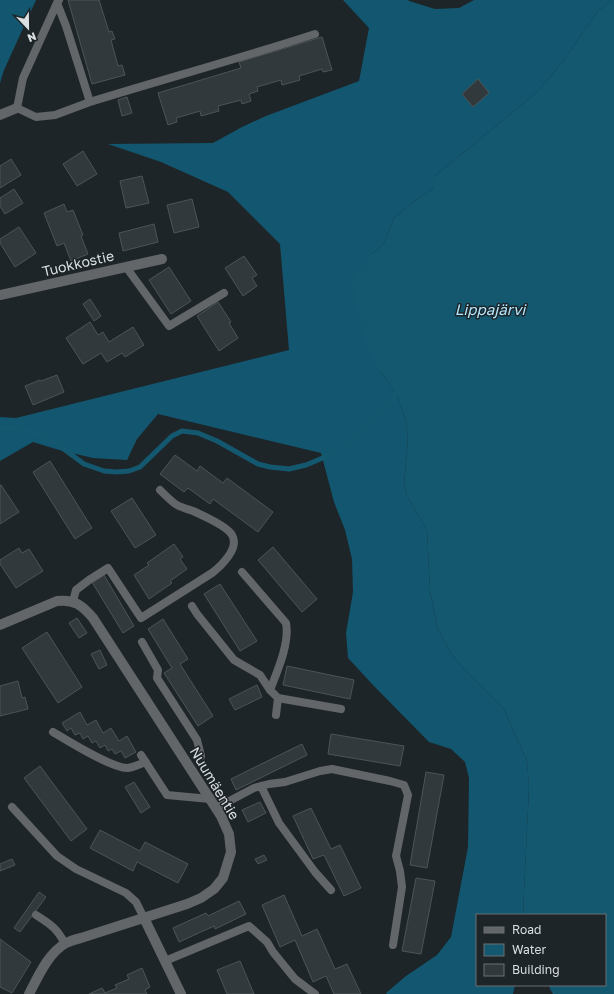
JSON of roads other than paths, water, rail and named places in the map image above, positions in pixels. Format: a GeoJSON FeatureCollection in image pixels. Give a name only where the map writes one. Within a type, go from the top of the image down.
{"type":"FeatureCollection","features":[{"type":"Feature","properties":{"kind":"street"},"geometry":{"type":"LineString","coordinates":[[0,115],[17,108]]}},
{"type":"Feature","properties":{"kind":"street","name":"Tuokkostie"},"geometry":{"type":"LineString","coordinates":[[0,295],[162,259]]}},
{"type":"Feature","properties":{"kind":"street"},"geometry":{"type":"LineString","coordinates":[[0,625],[57,601],[63,600],[73,602]]}},
{"type":"Feature","properties":{"kind":"street","name":"Nuumäentie"},"geometry":{"type":"LineString","coordinates":[[29,994],[42,969],[53,954],[65,944],[187,904],[201,898],[214,889],[223,878],[231,852],[229,834],[213,803],[94,618],[83,606],[73,602]]}},
{"type":"Feature","properties":{"kind":"street"},"geometry":{"type":"LineString","coordinates":[[144,918],[181,994]]}},
{"type":"Feature","properties":{"kind":"lane"},"geometry":{"type":"LineString","coordinates":[[58,2],[90,102]]}},
{"type":"Feature","properties":{"kind":"lane"},"geometry":{"type":"LineString","coordinates":[[58,2],[23,78],[17,108],[36,117],[55,115],[90,102],[315,34]]}},
{"type":"Feature","properties":{"kind":"lane"},"geometry":{"type":"LineString","coordinates":[[126,267],[169,326],[224,293]]}},
{"type":"Feature","properties":{"kind":"lane"},"geometry":{"type":"LineString","coordinates":[[73,602],[76,590],[108,568],[141,618],[212,573],[221,566],[231,554],[234,542],[232,535],[220,525],[174,503],[160,490]]}},
{"type":"Feature","properties":{"kind":"lane"},"geometry":{"type":"LineString","coordinates":[[242,572],[286,623],[287,631],[282,656],[270,690]]}},
{"type":"Feature","properties":{"kind":"lane"},"geometry":{"type":"LineString","coordinates":[[192,606],[234,660],[260,675],[270,690],[278,698],[341,709]]}},
{"type":"Feature","properties":{"kind":"lane"},"geometry":{"type":"LineString","coordinates":[[142,642],[158,670],[157,678],[197,740],[201,756]]}},
{"type":"Feature","properties":{"kind":"lane"},"geometry":{"type":"LineString","coordinates":[[276,715],[278,698]]}},
{"type":"Feature","properties":{"kind":"lane"},"geometry":{"type":"LineString","coordinates":[[52,732],[100,759],[118,766],[128,768],[144,759],[167,795],[213,803],[254,788],[285,782],[320,770],[332,769],[404,785],[408,795],[396,856],[402,887],[393,945]]}},
{"type":"Feature","properties":{"kind":"lane"},"geometry":{"type":"LineString","coordinates":[[261,786],[279,823],[315,872],[331,890]]}},
{"type":"Feature","properties":{"kind":"lane"},"geometry":{"type":"LineString","coordinates":[[12,807],[57,856],[76,869],[126,893],[136,902],[144,918]]}},
{"type":"Feature","properties":{"kind":"lane"},"geometry":{"type":"LineString","coordinates":[[36,915],[53,926],[65,944]]}},
{"type":"Feature","properties":{"kind":"lane"},"geometry":{"type":"LineString","coordinates":[[165,961],[249,926],[267,942],[273,952],[295,979],[315,994]]}},
{"type":"Feature","properties":{"kind":"water","name":"Lippajärvi"},"geometry":{"type":"Polygon","coordinates":[[[614,0],[614,994],[553,994],[549,986],[606,986],[606,914],[523,914],[529,787],[527,761],[504,709],[465,670],[450,652],[437,627],[430,590],[427,530],[407,496],[404,485],[408,439],[406,420],[396,393],[380,371],[366,345],[351,280],[372,254],[384,243],[394,218],[434,188],[434,177],[537,92],[565,59],[597,12],[614,0]]]}},
{"type":"Feature","properties":{"kind":"waterway"},"geometry":{"type":"LineString","coordinates":[[0,429],[10,428],[33,431],[53,441],[84,464],[104,471],[129,471],[140,467],[172,436],[182,431],[198,433],[217,441],[258,464],[289,469],[306,465],[339,450],[358,433],[396,393]]}}]}
